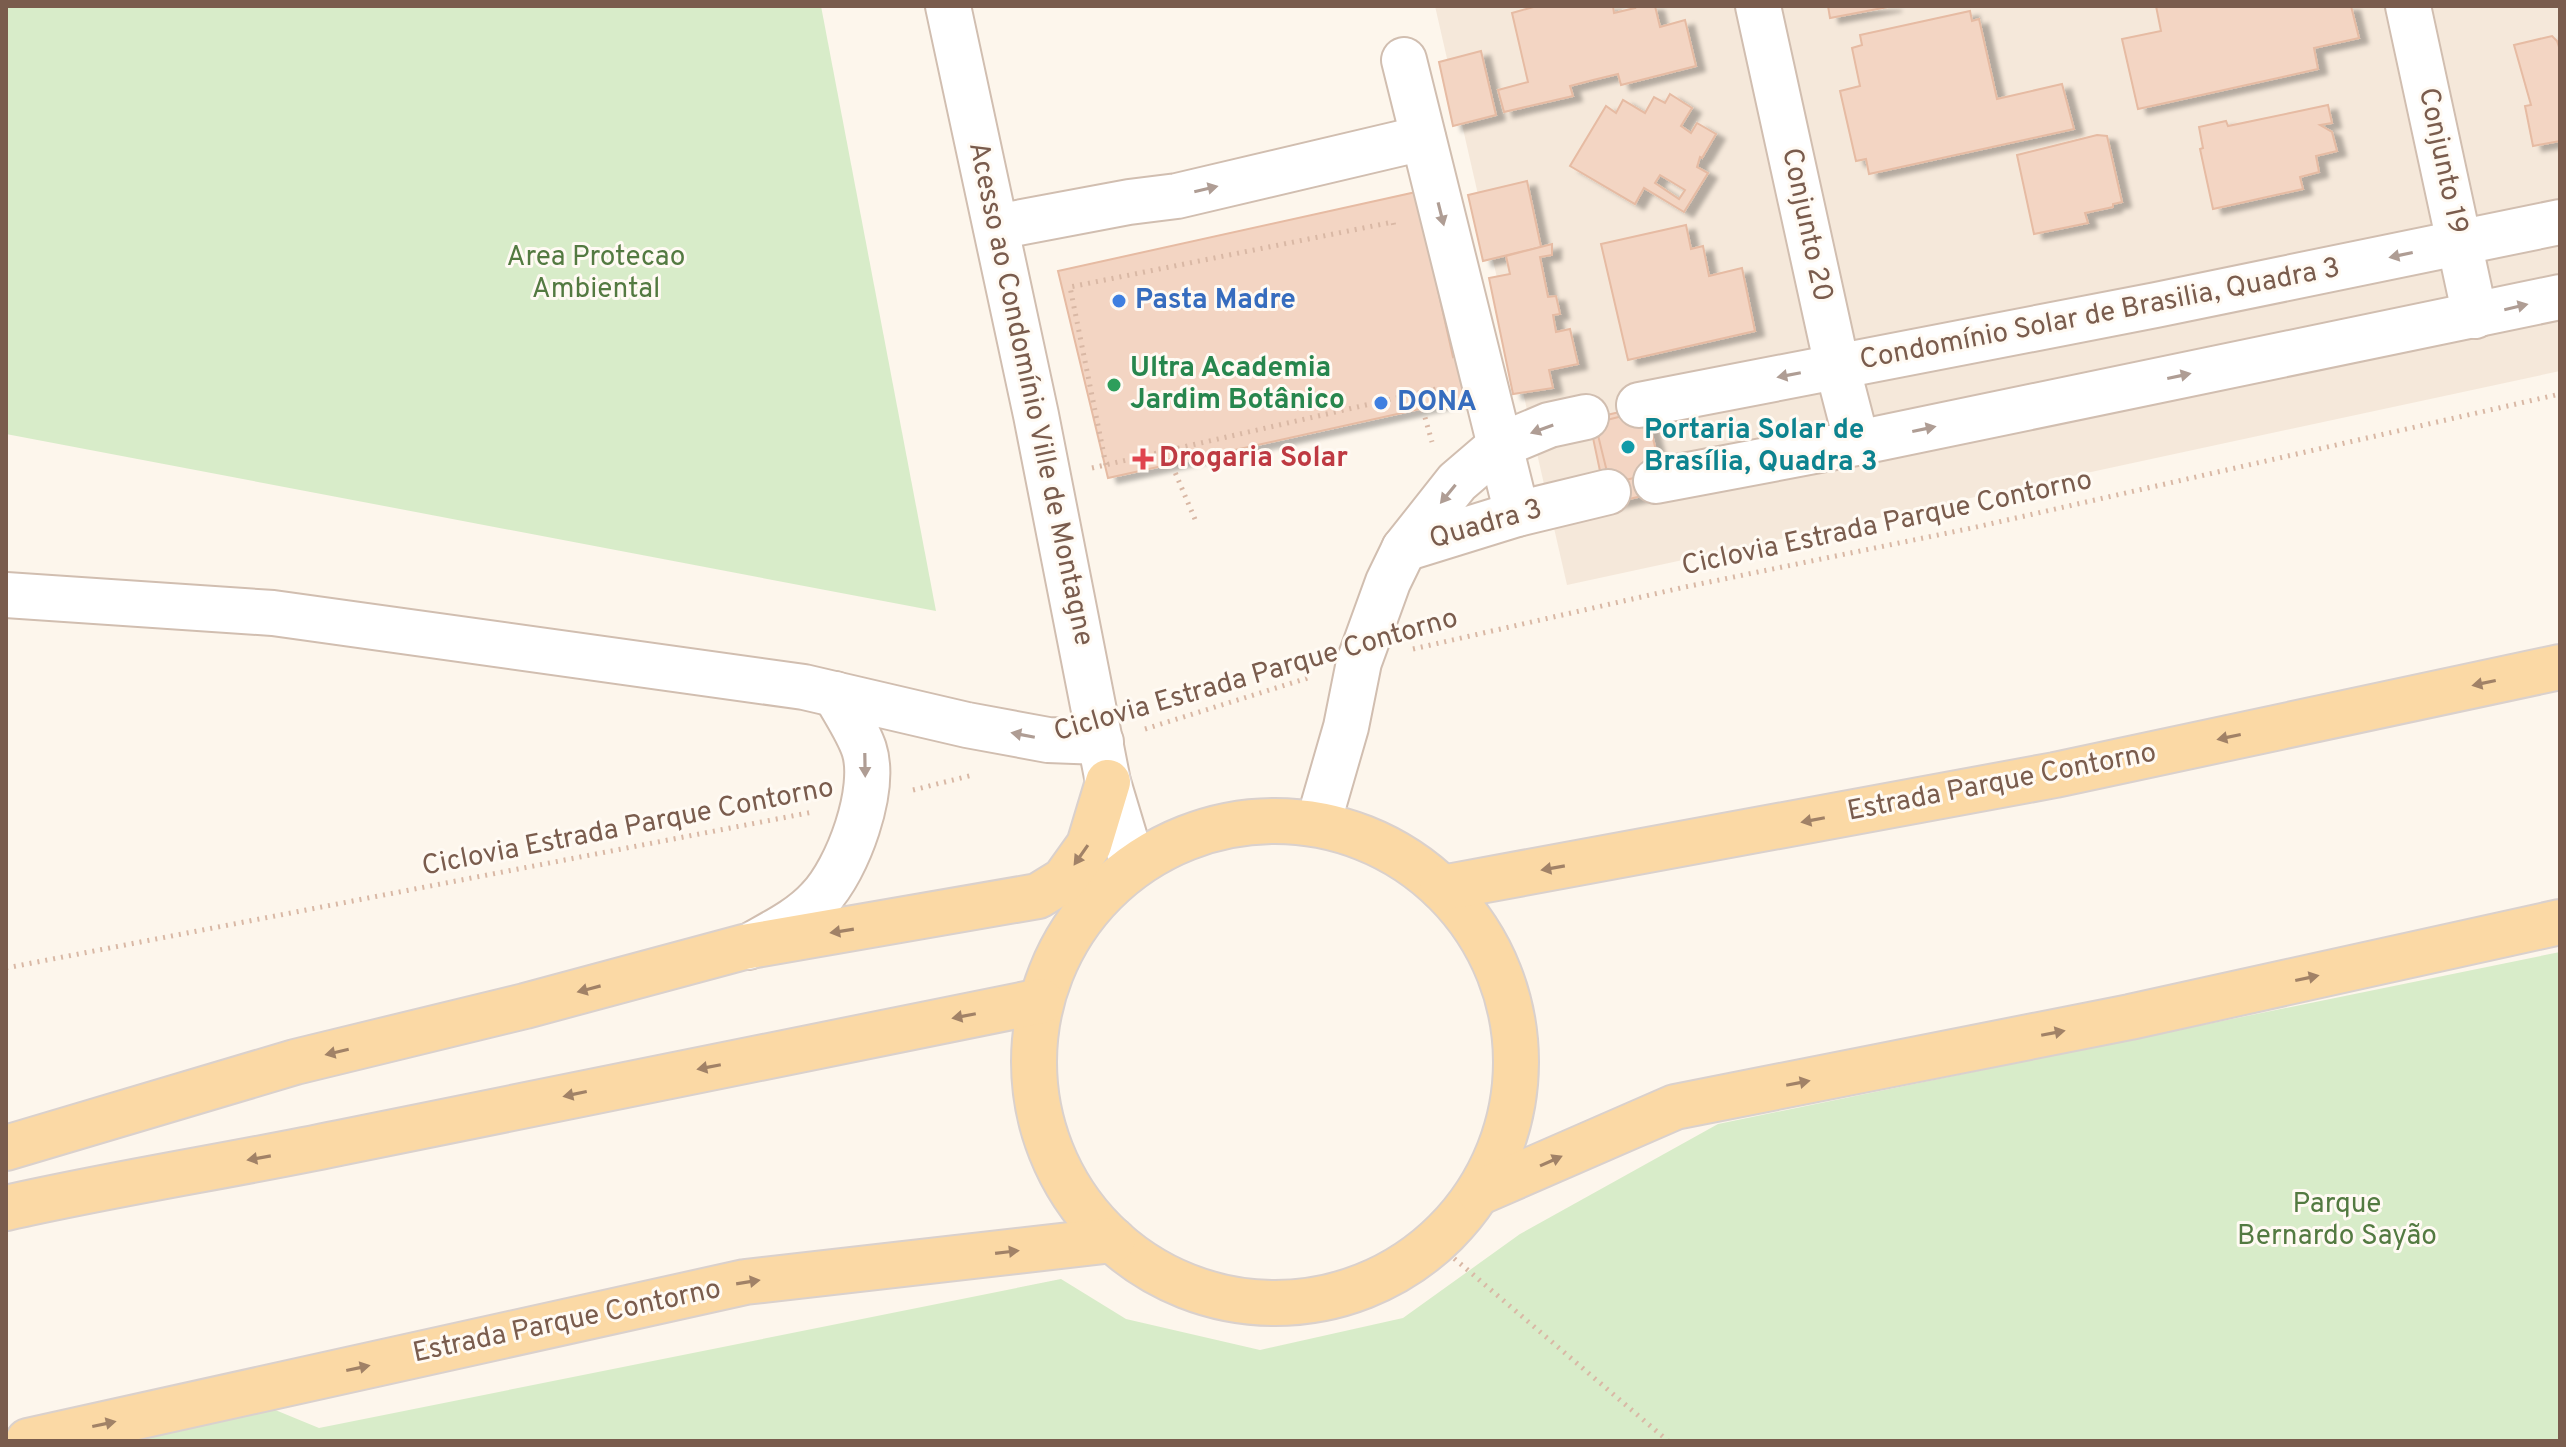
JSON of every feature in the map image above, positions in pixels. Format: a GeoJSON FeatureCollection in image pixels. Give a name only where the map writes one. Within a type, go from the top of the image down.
{"type":"FeatureCollection","features":[{"type":"Feature","properties":{"kind":"main road","name":"Estrada Parque Contorno"},"geometry":{"type":"LineString","coordinates":[[1442,888],[2055,775],[2560,667]]}},
{"type":"Feature","properties":{"kind":"main road"},"geometry":{"type":"LineString","coordinates":[[6,1148],[295,1062],[510,1010],[744,947],[1038,896],[1064,880],[1089,845],[1104,762]]}},
{"type":"Feature","properties":{"kind":"main road"},"geometry":{"type":"LineString","coordinates":[[1269,820],[1318,824],[1363,837],[1405,859],[1442,888],[1473,923],[1494,960],[1509,1000],[1516,1041],[1516,1083],[1509,1124],[1480,1192],[1460,1219],[1436,1243],[1396,1272],[1350,1292],[1300,1302],[1249,1301],[1200,1291],[1154,1270],[1113,1240],[1084,1208],[1060,1171],[1044,1130],[1035,1088],[1034,1044],[1041,1001],[1066,939],[1085,911],[1133,865],[1175,841],[1221,826],[1269,820]]}},
{"type":"Feature","properties":{"kind":"main road"},"geometry":{"type":"LineString","coordinates":[[1480,1192],[1675,1107],[2130,1017],[2560,922]]}},
{"type":"Feature","properties":{"kind":"main road"},"geometry":{"type":"LineString","coordinates":[[6,1208],[88,1189],[335,1144],[1041,1001]]}},
{"type":"Feature","properties":{"kind":"main road"},"geometry":{"type":"LineString","coordinates":[[6,1134],[138,1108]]}},
{"type":"Feature","properties":{"kind":"main road","name":"Estrada Parque Contorno"},"geometry":{"type":"LineString","coordinates":[[28,1441],[745,1282],[1113,1240]]}},
{"type":"Feature","properties":{"kind":"street","name":"Acesso ao Condomínio Ville de Montagne"},"geometry":{"type":"LineString","coordinates":[[948,6],[1104,762]]}},
{"type":"Feature","properties":{"kind":"street","name":"Conjunto 20"},"geometry":{"type":"LineString","coordinates":[[1758,6],[1837,366],[1857,443]]}},
{"type":"Feature","properties":{"kind":"street","name":"Conjunto 19"},"geometry":{"type":"LineString","coordinates":[[2408,6],[2475,316]]}},
{"type":"Feature","properties":{"kind":"street"},"geometry":{"type":"LineString","coordinates":[[1404,60],[1517,514]]}},
{"type":"Feature","properties":{"kind":"street"},"geometry":{"type":"LineString","coordinates":[[996,227],[1177,196],[1423,138]]}},
{"type":"Feature","properties":{"kind":"street","name":"Condomínio Solar de Brasilia, Quadra 3"},"geometry":{"type":"LineString","coordinates":[[1639,405],[2141,308],[2560,222]]}},
{"type":"Feature","properties":{"kind":"street"},"geometry":{"type":"LineString","coordinates":[[1656,481],[1857,443],[2560,297]]}},
{"type":"Feature","properties":{"kind":"street","name":"Quadra 3"},"geometry":{"type":"LineString","coordinates":[[1404,549],[1457,482],[1499,446],[1549,425],[1586,417]]}},
{"type":"Feature","properties":{"kind":"street","name":"Quadra 3"},"geometry":{"type":"LineString","coordinates":[[1404,549],[1517,514],[1608,492]]}},
{"type":"Feature","properties":{"kind":"street"},"geometry":{"type":"LineString","coordinates":[[1318,824],[1346,727],[1359,662],[1388,582],[1404,549]]}},
{"type":"Feature","properties":{"kind":"street"},"geometry":{"type":"LineString","coordinates":[[6,595],[273,613],[804,687],[967,725],[1048,740],[1104,762],[1133,865]]}},
{"type":"Feature","properties":{"kind":"street"},"geometry":{"type":"LineString","coordinates":[[744,947],[787,925],[820,898],[850,849],[866,802],[865,751],[835,694]]}},
{"type":"Feature","properties":{"kind":"path"},"geometry":{"type":"LineString","coordinates":[[1106,465],[1070,287],[1393,222],[1397,237]]}},
{"type":"Feature","properties":{"kind":"path"},"geometry":{"type":"LineString","coordinates":[[1091,468],[1436,389],[1432,373]]}},
{"type":"Feature","properties":{"kind":"path"},"geometry":{"type":"LineString","coordinates":[[1418,393],[1434,447]]}},
{"type":"Feature","properties":{"kind":"path","name":"Ciclovia Estrada Parque Contorno"},"geometry":{"type":"LineString","coordinates":[[1104,762],[1359,662],[1685,587],[1972,528],[2560,394]]}},
{"type":"Feature","properties":{"kind":"path"},"geometry":{"type":"LineString","coordinates":[[1166,451],[1197,524]]}},
{"type":"Feature","properties":{"kind":"path","name":"Ciclovia Estrada Parque Contorno"},"geometry":{"type":"LineString","coordinates":[[6,968],[866,802],[983,772]]}},
{"type":"Feature","properties":{"kind":"path"},"geometry":{"type":"LineString","coordinates":[[1436,1243],[1668,1441]]}},
{"type":"Feature","properties":{"kind":"shaded area"},"geometry":{"type":"Polygon","coordinates":[[[1435,6],[2560,6],[2560,371],[1567,585],[1435,6]]]}},
{"type":"Feature","properties":{"kind":"green space","name":"Area Protecao Ambiental"},"geometry":{"type":"Polygon","coordinates":[[[6,6],[821,6],[936,611],[6,434],[6,6]]]}},
{"type":"Feature","properties":{"kind":"green space","name":"Parque Bernardo Sayão"},"geometry":{"type":"Polygon","coordinates":[[[2560,952],[2560,1441],[21,1441],[234,1393],[319,1428],[1061,1279],[1126,1319],[1260,1350],[1403,1318],[1520,1234],[1718,1124],[2560,952]]]}},
{"type":"Feature","properties":{"kind":"building"},"geometry":{"type":"Polygon","coordinates":[[[1537,6],[1613,6],[1614,13],[1634,6],[1655,6],[1660,27],[1685,20],[1696,66],[1621,85],[1618,74],[1570,86],[1573,96],[1504,112],[1498,90],[1528,82],[1512,13],[1537,6]]]}},
{"type":"Feature","properties":{"kind":"building"},"geometry":{"type":"Polygon","coordinates":[[[1828,6],[1893,6],[1830,18],[1828,6]]]}},
{"type":"Feature","properties":{"kind":"building"},"geometry":{"type":"Polygon","coordinates":[[[2156,6],[2351,6],[2359,38],[2314,48],[2318,69],[2138,109],[2122,39],[2161,31],[2156,6]]]}},
{"type":"Feature","properties":{"kind":"building"},"geometry":{"type":"Polygon","coordinates":[[[1970,11],[1972,21],[1979,19],[1997,99],[2062,84],[2074,129],[1869,174],[1866,159],[1856,161],[1840,91],[1860,86],[1852,48],[1862,45],[1860,35],[1970,11]]]}},
{"type":"Feature","properties":{"kind":"building"},"geometry":{"type":"Polygon","coordinates":[[[2552,36],[2560,50],[2560,141],[2533,146],[2525,106],[2531,105],[2514,45],[2552,36]]]}},
{"type":"Feature","properties":{"kind":"building"},"geometry":{"type":"Polygon","coordinates":[[[1481,51],[1496,115],[1453,126],[1439,62],[1481,51]]]}},
{"type":"Feature","properties":{"kind":"building"},"geometry":{"type":"Polygon","coordinates":[[[1670,94],[1692,108],[1681,126],[1691,133],[1697,123],[1716,134],[1697,167],[1708,173],[1684,212],[1644,188],[1635,204],[1570,166],[1606,106],[1616,113],[1623,100],[1645,113],[1654,97],[1665,103],[1670,94]],[[1660,175],[1655,183],[1679,199],[1685,190],[1660,175]]]}},
{"type":"Feature","properties":{"kind":"building"},"geometry":{"type":"Polygon","coordinates":[[[2328,105],[2332,123],[2320,125],[2332,132],[2337,151],[2316,156],[2319,172],[2300,177],[2303,189],[2213,209],[2200,149],[2203,148],[2199,127],[2226,121],[2228,126],[2328,105]]]}},
{"type":"Feature","properties":{"kind":"building"},"geometry":{"type":"Polygon","coordinates":[[[2097,135],[2107,136],[2122,202],[2085,213],[2088,223],[2034,234],[2017,155],[2097,135]]]}},
{"type":"Feature","properties":{"kind":"building"},"geometry":{"type":"Polygon","coordinates":[[[1527,181],[1541,247],[1483,261],[1468,195],[1527,181]]]}},
{"type":"Feature","properties":{"kind":"building"},"geometry":{"type":"Polygon","coordinates":[[[1416,192],[1465,399],[1108,478],[1058,271],[1416,192]]]}},
{"type":"Feature","properties":{"kind":"building"},"geometry":{"type":"Polygon","coordinates":[[[1686,225],[1691,249],[1703,246],[1709,276],[1742,268],[1755,331],[1628,360],[1601,244],[1686,225]]]}},
{"type":"Feature","properties":{"kind":"building"},"geometry":{"type":"Polygon","coordinates":[[[1552,244],[1552,255],[1540,257],[1548,297],[1556,296],[1560,314],[1553,315],[1556,332],[1570,329],[1578,364],[1549,370],[1553,388],[1513,394],[1489,278],[1510,274],[1506,256],[1552,244]]]}},
{"type":"Feature","properties":{"kind":"building","name":"Portaria Solar de Brasília, Quadra 3"},"geometry":{"type":"Polygon","coordinates":[[[1633,409],[1651,494],[1607,504],[1589,419],[1633,409]]]}},
{"type":"Feature","properties":{"kind":"building","name":"Portaria Solar de Brasília, Quadra 3"},"geometry":{"type":"Polygon","coordinates":[[[1646,410],[1661,471],[1610,484],[1595,423],[1646,410]]]}},
{"type":"Feature","properties":{"kind":"place","name":"Pasta Madre"},"geometry":{"type":"Point","coordinates":[1119,301]}},
{"type":"Feature","properties":{"kind":"place","name":"Ultra Academia Jardim Botânico"},"geometry":{"type":"Point","coordinates":[1114,385]}},
{"type":"Feature","properties":{"kind":"place","name":"DONA"},"geometry":{"type":"Point","coordinates":[1381,403]}},
{"type":"Feature","properties":{"kind":"place","name":"Portaria Solar de Brasília, Quadra 3"},"geometry":{"type":"Point","coordinates":[1628,447]}},
{"type":"Feature","properties":{"kind":"place","name":"Drogaria Solar"},"geometry":{"type":"Point","coordinates":[1143,459]}}]}
